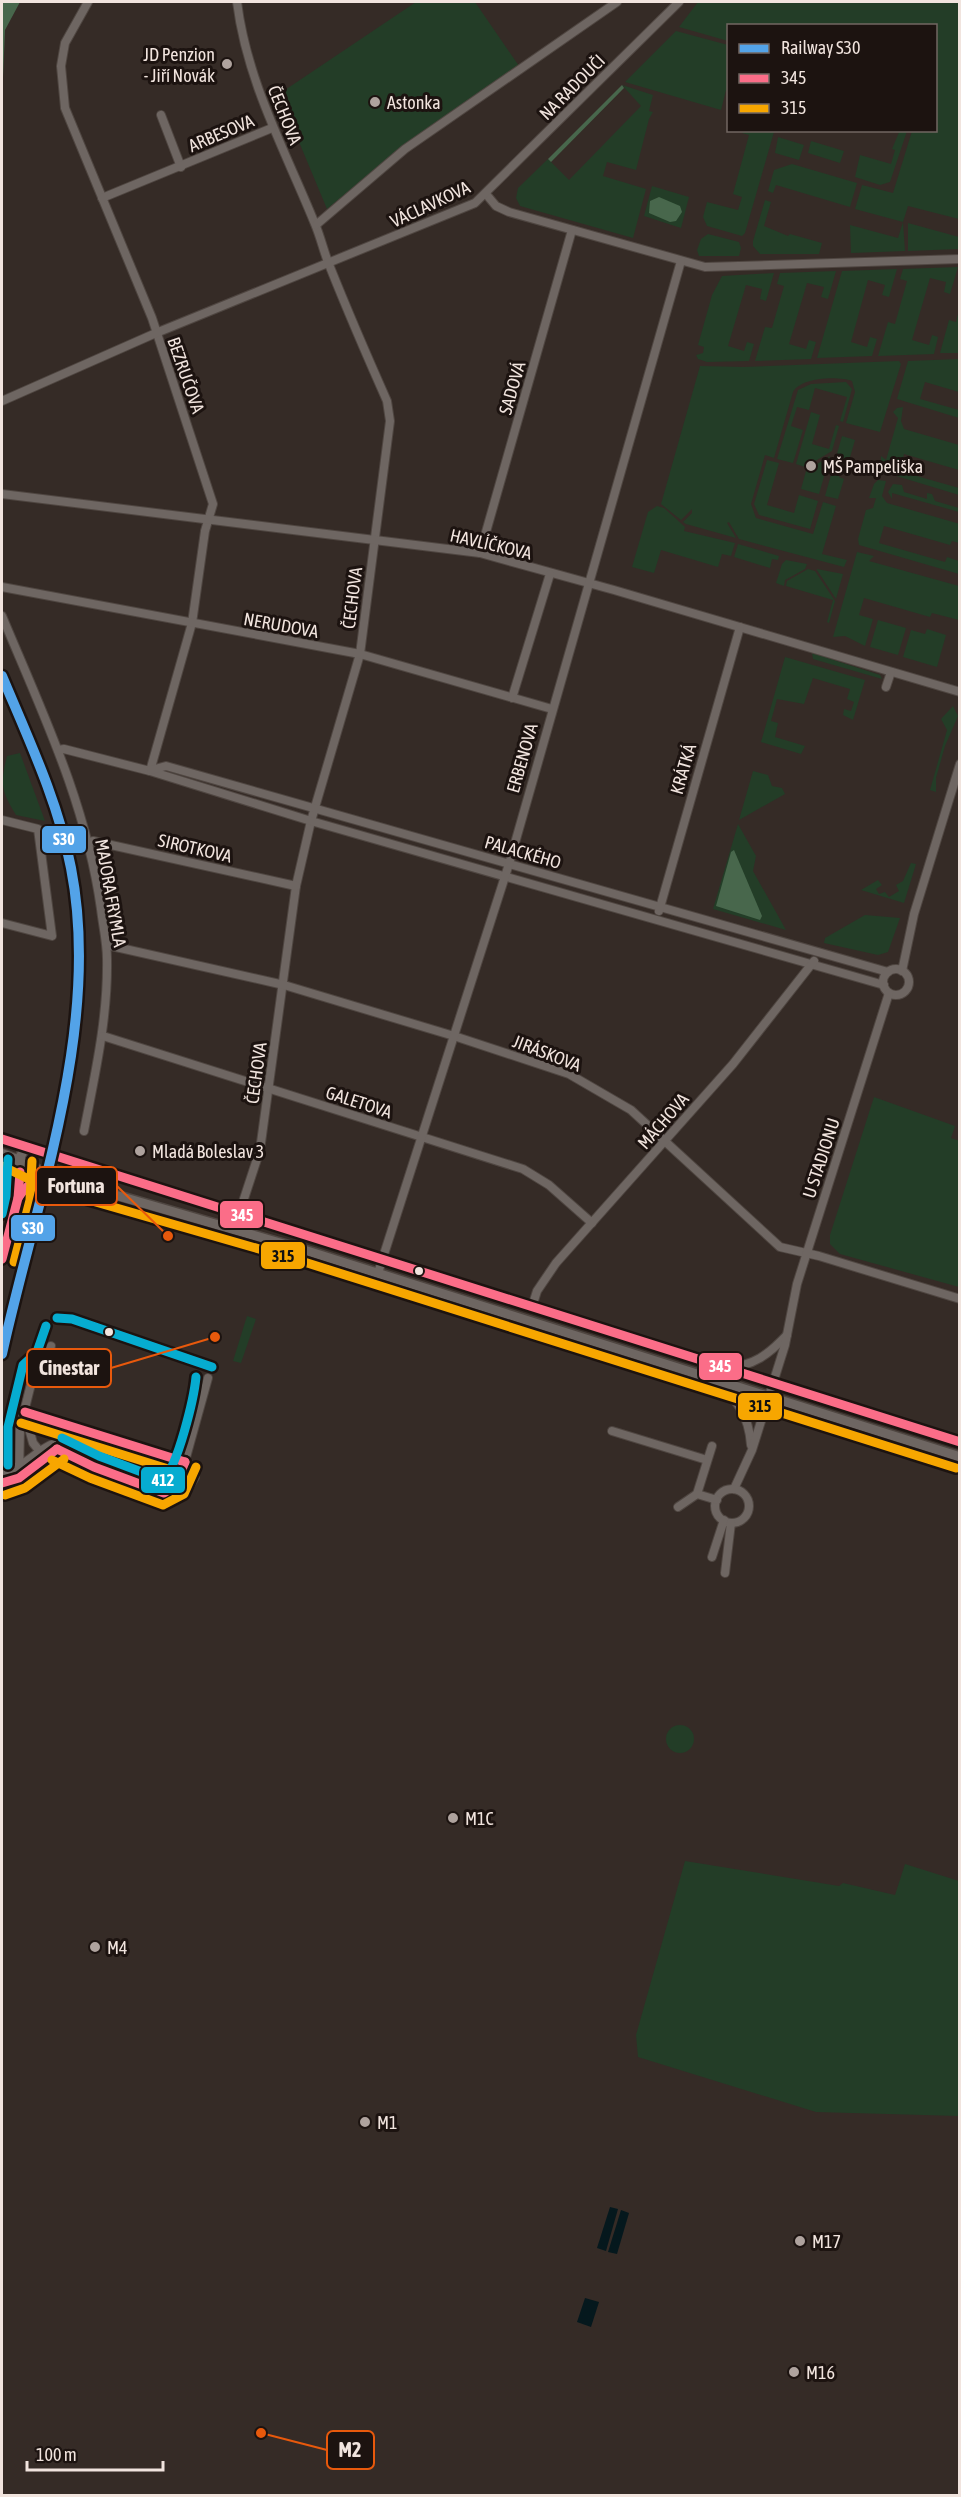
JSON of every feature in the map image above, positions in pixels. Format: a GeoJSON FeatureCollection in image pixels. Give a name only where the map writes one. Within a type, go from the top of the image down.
{"type":"FeatureCollection","features":[{"type":"Feature","properties":{"kind":"street","name":"BEZRUČOVA"},"geometry":{"type":"LineString","coordinates":[[88,2],[65,43],[61,85],[64,108],[156,333],[210,495],[212,509],[208,519],[192,623],[150,771]]}},
{"type":"Feature","properties":{"kind":"street","name":"ČECHOVA"},"geometry":{"type":"LineString","coordinates":[[237,2],[242,38],[272,128],[316,225],[328,264],[387,401],[390,421],[360,654],[311,821],[297,886],[260,1150],[239,1214]]}},
{"type":"Feature","properties":{"kind":"street"},"geometry":{"type":"LineString","coordinates":[[316,225],[405,149],[617,2]]}},
{"type":"Feature","properties":{"kind":"street","name":"NA RADOUČI"},"geometry":{"type":"LineString","coordinates":[[486,194],[679,2]]}},
{"type":"Feature","properties":{"kind":"street","name":"ARBESOVA"},"geometry":{"type":"LineString","coordinates":[[161,115],[181,166]]}},
{"type":"Feature","properties":{"kind":"street","name":"ARBESOVA"},"geometry":{"type":"LineString","coordinates":[[102,198],[272,128]]}},
{"type":"Feature","properties":{"kind":"street","name":"VÁCLAVKOVA"},"geometry":{"type":"LineString","coordinates":[[2,401],[156,333],[461,210],[486,194],[501,209],[681,261],[710,267],[960,259]]}},
{"type":"Feature","properties":{"kind":"street","name":"SADOVÁ"},"geometry":{"type":"LineString","coordinates":[[480,553],[572,230]]}},
{"type":"Feature","properties":{"kind":"street","name":"ERBENOVA"},"geometry":{"type":"LineString","coordinates":[[378,1273],[509,864],[681,261]]}},
{"type":"Feature","properties":{"kind":"street","name":"HAVLÍČKOVA"},"geometry":{"type":"LineString","coordinates":[[2,494],[480,553],[960,692]]}},
{"type":"Feature","properties":{"kind":"street"},"geometry":{"type":"LineString","coordinates":[[512,698],[550,574]]}},
{"type":"Feature","properties":{"kind":"street","name":"NERUDOVA"},"geometry":{"type":"LineString","coordinates":[[2,587],[360,654],[552,709]]}},
{"type":"Feature","properties":{"kind":"street","name":"MAJORA FRYMLA"},"geometry":{"type":"LineString","coordinates":[[2,616],[58,750],[88,843],[106,945],[103,1036],[84,1131]]}},
{"type":"Feature","properties":{"kind":"street","name":"KRÁTKÁ"},"geometry":{"type":"LineString","coordinates":[[656,920],[740,627]]}},
{"type":"Feature","properties":{"kind":"street"},"geometry":{"type":"LineString","coordinates":[[886,687],[891,672]]}},
{"type":"Feature","properties":{"kind":"street","name":"PALACKÉHO"},"geometry":{"type":"LineString","coordinates":[[58,750],[64,748],[150,771],[311,821],[884,985]]}},
{"type":"Feature","properties":{"kind":"street"},"geometry":{"type":"LineString","coordinates":[[902,971],[914,914],[960,764]]}},
{"type":"Feature","properties":{"kind":"street","name":"PALACKÉHO"},"geometry":{"type":"LineString","coordinates":[[150,771],[166,766],[888,972]]}},
{"type":"Feature","properties":{"kind":"street"},"geometry":{"type":"LineString","coordinates":[[2,820],[38,829],[52,936],[2,923]]}},
{"type":"Feature","properties":{"kind":"street"},"geometry":{"type":"LineString","coordinates":[[403,847],[408,834]]}},
{"type":"Feature","properties":{"kind":"street","name":"SIROTKOVA"},"geometry":{"type":"LineString","coordinates":[[88,843],[93,841],[297,886]]}},
{"type":"Feature","properties":{"kind":"street","name":"JIRÁSKOVA"},"geometry":{"type":"LineString","coordinates":[[106,945],[284,986],[453,1036],[569,1074],[631,1110],[780,1247],[960,1299]]}},
{"type":"Feature","properties":{"kind":"street","name":"MÁCHOVA"},"geometry":{"type":"LineString","coordinates":[[532,1307],[544,1280],[733,1064],[813,964],[816,953]]}},
{"type":"Feature","properties":{"kind":"street"},"geometry":{"type":"LineString","coordinates":[[895,969],[902,971],[908,977],[907,989],[897,995],[890,993],[884,985],[888,972],[895,969]]}},
{"type":"Feature","properties":{"kind":"street","name":"U STADIONU"},"geometry":{"type":"LineString","coordinates":[[735,1489],[752,1450],[788,1334],[797,1284],[890,993]]}},
{"type":"Feature","properties":{"kind":"street","name":"GALETOVA"},"geometry":{"type":"LineString","coordinates":[[103,1036],[523,1169],[549,1185],[592,1223]]}},
{"type":"Feature","properties":{"kind":"street"},"geometry":{"type":"LineString","coordinates":[[2,1139],[960,1442]]}},
{"type":"Feature","properties":{"kind":"street"},"geometry":{"type":"LineString","coordinates":[[2,1194],[8,1176],[20,1160],[25,1147]]}},
{"type":"Feature","properties":{"kind":"street"},"geometry":{"type":"LineString","coordinates":[[2,1153],[50,1176],[378,1273],[960,1457]]}},
{"type":"Feature","properties":{"kind":"street"},"geometry":{"type":"LineString","coordinates":[[2,1259],[18,1198],[20,1160]]}},
{"type":"Feature","properties":{"kind":"street"},"geometry":{"type":"LineString","coordinates":[[18,1198],[29,1181],[38,1177],[50,1176]]}},
{"type":"Feature","properties":{"kind":"street"},"geometry":{"type":"LineString","coordinates":[[719,1366],[743,1366],[759,1360],[788,1334]]}},
{"type":"Feature","properties":{"kind":"street"},"geometry":{"type":"LineString","coordinates":[[22,1490],[19,1478],[20,1428],[36,1368],[47,1360],[51,1346]]}},
{"type":"Feature","properties":{"kind":"street"},"geometry":{"type":"LineString","coordinates":[[164,1493],[171,1490],[180,1479],[208,1378]]}},
{"type":"Feature","properties":{"kind":"street"},"geometry":{"type":"LineString","coordinates":[[712,1380],[729,1393],[742,1409],[748,1424],[752,1450]]}},
{"type":"Feature","properties":{"kind":"street"},"geometry":{"type":"LineString","coordinates":[[25,1412],[28,1432],[42,1453]]}},
{"type":"Feature","properties":{"kind":"street"},"geometry":{"type":"LineString","coordinates":[[612,1431],[707,1460]]}},
{"type":"Feature","properties":{"kind":"street"},"geometry":{"type":"LineString","coordinates":[[2,1471],[20,1465],[58,1441],[72,1440],[180,1479]]}},
{"type":"Feature","properties":{"kind":"street"},"geometry":{"type":"LineString","coordinates":[[678,1507],[697,1494],[712,1446]]}},
{"type":"Feature","properties":{"kind":"street"},"geometry":{"type":"LineString","coordinates":[[57,1449],[122,1479],[164,1493],[184,1495],[195,1477]]}},
{"type":"Feature","properties":{"kind":"street"},"geometry":{"type":"LineString","coordinates":[[2,1483],[19,1478],[42,1453],[57,1449],[72,1449]]}},
{"type":"Feature","properties":{"kind":"street"},"geometry":{"type":"LineString","coordinates":[[711,1557],[719,1534],[728,1521],[746,1516],[749,1505],[745,1494],[735,1489],[727,1490],[717,1500],[716,1509],[728,1521],[725,1573]]}},
{"type":"Feature","properties":{"kind":"street"},"geometry":{"type":"LineString","coordinates":[[697,1494],[717,1500]]}},
{"type":"Feature","properties":{"kind":"green space"},"geometry":{"type":"Polygon","coordinates":[[[2,2],[20,2],[5,30],[2,101],[2,2]]]}},
{"type":"Feature","properties":{"kind":"green space","name":"Astonka"},"geometry":{"type":"Polygon","coordinates":[[[416,2],[475,2],[519,66],[404,145],[327,209],[279,94],[416,2]]]}},
{"type":"Feature","properties":{"kind":"green space"},"geometry":{"type":"Polygon","coordinates":[[[698,2],[959,2],[959,219],[908,206],[903,222],[855,209],[862,185],[893,193],[912,132],[937,132],[937,24],[727,24],[727,41],[679,27],[698,2]]]}},
{"type":"Feature","properties":{"kind":"green space"},"geometry":{"type":"Polygon","coordinates":[[[676,31],[727,45],[727,90],[721,110],[625,82],[676,31]]]}},
{"type":"Feature","properties":{"kind":"green space"},"geometry":{"type":"Polygon","coordinates":[[[622,85],[653,95],[649,111],[653,112],[649,119],[636,170],[607,162],[603,176],[646,189],[633,238],[520,206],[516,198],[518,188],[548,159],[569,180],[641,106],[622,85]]]}},
{"type":"Feature","properties":{"kind":"green space"},"geometry":{"type":"Polygon","coordinates":[[[622,85],[624,88],[551,162],[548,159],[622,85]]]}},
{"type":"Feature","properties":{"kind":"green space"},"geometry":{"type":"Polygon","coordinates":[[[774,132],[745,233],[742,236],[707,226],[703,217],[707,202],[738,210],[742,197],[733,194],[749,135],[742,133],[774,132]]]}},
{"type":"Feature","properties":{"kind":"green space"},"geometry":{"type":"Polygon","coordinates":[[[899,132],[907,132],[890,182],[880,185],[855,177],[860,155],[891,164],[895,150],[892,149],[899,132]]]}},
{"type":"Feature","properties":{"kind":"green space"},"geometry":{"type":"Polygon","coordinates":[[[778,137],[804,145],[799,160],[775,153],[778,137]]]}},
{"type":"Feature","properties":{"kind":"green space"},"geometry":{"type":"Polygon","coordinates":[[[811,141],[844,151],[840,163],[808,153],[811,141]]]}},
{"type":"Feature","properties":{"kind":"green space"},"geometry":{"type":"Polygon","coordinates":[[[792,164],[857,183],[850,207],[776,185],[773,193],[768,191],[774,170],[792,164]]]}},
{"type":"Feature","properties":{"kind":"green space"},"geometry":{"type":"Polygon","coordinates":[[[652,186],[689,197],[681,228],[644,216],[652,186]]]}},
{"type":"Feature","properties":{"kind":"green space"},"geometry":{"type":"Polygon","coordinates":[[[659,197],[680,206],[682,212],[676,221],[670,222],[649,213],[650,201],[659,197]]]}},
{"type":"Feature","properties":{"kind":"green space"},"geometry":{"type":"Polygon","coordinates":[[[765,200],[771,202],[764,226],[788,236],[790,234],[822,243],[819,254],[760,254],[753,246],[753,241],[765,200]]]}},
{"type":"Feature","properties":{"kind":"green space"},"geometry":{"type":"Polygon","coordinates":[[[903,222],[905,251],[851,253],[850,225],[898,238],[903,222]]]}},
{"type":"Feature","properties":{"kind":"green space"},"geometry":{"type":"Polygon","coordinates":[[[908,223],[959,237],[959,249],[908,251],[908,223]]]}},
{"type":"Feature","properties":{"kind":"green space"},"geometry":{"type":"Polygon","coordinates":[[[708,234],[739,242],[741,248],[739,256],[699,256],[697,250],[701,239],[708,234]]]}},
{"type":"Feature","properties":{"kind":"green space"},"geometry":{"type":"Polygon","coordinates":[[[958,267],[950,294],[944,292],[946,282],[930,278],[912,340],[929,345],[932,335],[938,337],[934,354],[878,356],[888,322],[895,324],[907,281],[900,279],[903,269],[958,267]]]}},
{"type":"Feature","properties":{"kind":"green space"},"geometry":{"type":"Polygon","coordinates":[[[897,269],[889,297],[882,295],[885,285],[868,280],[851,342],[867,347],[870,337],[877,339],[872,356],[817,358],[842,271],[897,269]]]}},
{"type":"Feature","properties":{"kind":"green space"},"geometry":{"type":"Polygon","coordinates":[[[836,271],[828,299],[821,297],[824,287],[807,283],[789,344],[806,349],[809,340],[816,342],[811,359],[755,361],[765,327],[772,328],[784,286],[777,284],[780,273],[836,271]]]}},
{"type":"Feature","properties":{"kind":"green space"},"geometry":{"type":"Polygon","coordinates":[[[774,273],[766,301],[760,299],[762,289],[746,285],[728,346],[744,351],[747,342],[754,344],[749,361],[707,362],[698,359],[696,355],[703,353],[704,347],[698,345],[712,295],[722,276],[774,273]]]}},
{"type":"Feature","properties":{"kind":"green space"},"geometry":{"type":"Polygon","coordinates":[[[959,310],[959,353],[940,353],[949,320],[956,322],[959,310]]]}},
{"type":"Feature","properties":{"kind":"green space"},"geometry":{"type":"Polygon","coordinates":[[[959,359],[959,392],[925,382],[920,399],[959,410],[959,418],[897,399],[908,361],[959,359]]]}},
{"type":"Feature","properties":{"kind":"green space"},"geometry":{"type":"Polygon","coordinates":[[[899,361],[901,364],[880,432],[846,423],[855,392],[852,381],[838,378],[820,379],[797,387],[793,392],[774,458],[765,455],[751,504],[756,518],[813,534],[823,502],[836,506],[822,554],[847,560],[844,567],[739,539],[729,522],[727,523],[736,538],[686,524],[683,522],[692,513],[692,509],[681,520],[661,504],[700,366],[743,367],[899,361]]]}},
{"type":"Feature","properties":{"kind":"green space"},"geometry":{"type":"Polygon","coordinates":[[[846,382],[852,389],[843,422],[840,421],[847,397],[815,388],[809,410],[797,407],[791,426],[803,430],[793,463],[777,459],[798,390],[811,384],[846,382]]]}},
{"type":"Feature","properties":{"kind":"green space"},"geometry":{"type":"Polygon","coordinates":[[[903,407],[901,421],[904,429],[959,445],[959,470],[904,454],[899,471],[959,488],[959,495],[880,471],[881,456],[886,460],[898,418],[893,412],[903,407]]]}},
{"type":"Feature","properties":{"kind":"green space"},"geometry":{"type":"Polygon","coordinates":[[[811,412],[820,415],[812,444],[829,449],[836,425],[839,426],[832,451],[805,467],[796,464],[811,412]]]}},
{"type":"Feature","properties":{"kind":"green space"},"geometry":{"type":"Polygon","coordinates":[[[842,436],[855,440],[848,464],[844,463],[839,477],[844,479],[838,499],[825,496],[842,436]]]}},
{"type":"Feature","properties":{"kind":"green space"},"geometry":{"type":"Polygon","coordinates":[[[830,456],[819,494],[801,489],[806,471],[830,456]]]}},
{"type":"Feature","properties":{"kind":"green space"},"geometry":{"type":"Polygon","coordinates":[[[767,460],[779,463],[767,505],[794,513],[799,495],[818,501],[810,529],[759,515],[754,504],[767,460]]]}},
{"type":"Feature","properties":{"kind":"green space"},"geometry":{"type":"Polygon","coordinates":[[[878,480],[886,481],[882,496],[887,503],[960,524],[959,543],[952,541],[950,545],[884,526],[879,543],[945,562],[947,557],[959,561],[959,574],[859,545],[858,539],[866,510],[873,508],[876,498],[869,498],[878,480]]]}},
{"type":"Feature","properties":{"kind":"green space"},"geometry":{"type":"Polygon","coordinates":[[[893,484],[902,485],[904,492],[927,499],[927,493],[932,494],[935,501],[959,508],[959,512],[892,493],[892,499],[888,492],[893,484]]]}},
{"type":"Feature","properties":{"kind":"green space"},"geometry":{"type":"Polygon","coordinates":[[[657,506],[664,508],[685,527],[684,531],[735,543],[731,556],[722,554],[718,567],[661,550],[654,573],[632,567],[648,512],[657,506]]]}},
{"type":"Feature","properties":{"kind":"green space"},"geometry":{"type":"Polygon","coordinates":[[[738,544],[779,556],[778,560],[772,559],[770,568],[734,557],[738,544]]]}},
{"type":"Feature","properties":{"kind":"green space"},"geometry":{"type":"Polygon","coordinates":[[[857,552],[874,556],[869,561],[959,586],[959,620],[932,613],[930,617],[864,598],[859,615],[873,619],[865,646],[845,636],[833,637],[857,552]]]}},
{"type":"Feature","properties":{"kind":"green space"},"geometry":{"type":"Polygon","coordinates":[[[786,560],[807,564],[805,569],[785,580],[784,586],[776,583],[782,564],[786,560]]]}},
{"type":"Feature","properties":{"kind":"green space"},"geometry":{"type":"Polygon","coordinates":[[[808,569],[815,571],[835,601],[829,623],[827,622],[833,600],[786,586],[787,581],[808,569]]]}},
{"type":"Feature","properties":{"kind":"green space"},"geometry":{"type":"Polygon","coordinates":[[[817,570],[843,574],[836,599],[817,570]]]}},
{"type":"Feature","properties":{"kind":"green space"},"geometry":{"type":"Polygon","coordinates":[[[878,620],[906,628],[898,655],[870,647],[878,620]]]}},
{"type":"Feature","properties":{"kind":"green space"},"geometry":{"type":"Polygon","coordinates":[[[927,629],[946,635],[937,667],[903,657],[911,630],[925,634],[927,629]]]}},
{"type":"Feature","properties":{"kind":"green space"},"geometry":{"type":"Polygon","coordinates":[[[812,653],[880,675],[882,679],[813,659],[812,653]]]}},
{"type":"Feature","properties":{"kind":"green space"},"geometry":{"type":"Polygon","coordinates":[[[785,657],[865,680],[853,720],[843,715],[844,709],[851,711],[854,702],[847,699],[850,689],[813,678],[804,704],[777,699],[771,721],[778,723],[775,737],[805,746],[801,754],[761,742],[785,657]]]}},
{"type":"Feature","properties":{"kind":"green space"},"geometry":{"type":"Polygon","coordinates":[[[953,706],[958,716],[945,746],[936,778],[936,792],[930,790],[947,730],[941,719],[953,706]]]}},
{"type":"Feature","properties":{"kind":"green space"},"geometry":{"type":"Polygon","coordinates":[[[20,753],[45,821],[16,815],[7,800],[3,787],[3,774],[7,756],[20,753]]]}},
{"type":"Feature","properties":{"kind":"green space"},"geometry":{"type":"Polygon","coordinates":[[[753,771],[768,775],[772,786],[782,788],[785,794],[739,820],[753,771]]]}},
{"type":"Feature","properties":{"kind":"green space"},"geometry":{"type":"Polygon","coordinates":[[[738,824],[756,856],[753,871],[786,930],[713,909],[738,824]]]}},
{"type":"Feature","properties":{"kind":"green space"},"geometry":{"type":"Polygon","coordinates":[[[734,850],[762,916],[760,920],[716,906],[731,852],[734,850]]]}},
{"type":"Feature","properties":{"kind":"green space"},"geometry":{"type":"Polygon","coordinates":[[[911,863],[916,864],[904,903],[861,890],[878,880],[882,885],[876,889],[879,894],[885,892],[889,897],[899,891],[896,885],[903,881],[911,863]]]}},
{"type":"Feature","properties":{"kind":"green space"},"geometry":{"type":"Polygon","coordinates":[[[865,915],[900,918],[888,952],[878,955],[824,943],[825,938],[865,915]]]}},
{"type":"Feature","properties":{"kind":"green space"},"geometry":{"type":"Polygon","coordinates":[[[874,1097],[955,1126],[951,1138],[960,1141],[959,1287],[840,1254],[830,1244],[830,1235],[874,1097]]]}},
{"type":"Feature","properties":{"kind":"green space"},"geometry":{"type":"Polygon","coordinates":[[[247,1316],[256,1319],[241,1363],[233,1361],[247,1316]]]}},
{"type":"Feature","properties":{"kind":"green space"},"geometry":{"type":"Polygon","coordinates":[[[680,1725],[690,1729],[694,1739],[690,1749],[680,1753],[670,1749],[666,1739],[670,1729],[680,1725]]]}},
{"type":"Feature","properties":{"kind":"green space"},"geometry":{"type":"Polygon","coordinates":[[[685,1861],[839,1886],[843,1883],[895,1895],[905,1864],[959,1881],[959,2116],[816,2112],[638,2057],[636,2035],[685,1861]]]}},
{"type":"Feature","properties":{"kind":"shaded area"},"geometry":{"type":"Polygon","coordinates":[[[610,2207],[618,2209],[606,2251],[597,2248],[610,2207]]]}},
{"type":"Feature","properties":{"kind":"shaded area"},"geometry":{"type":"Polygon","coordinates":[[[621,2210],[629,2213],[617,2254],[608,2252],[621,2210]]]}},
{"type":"Feature","properties":{"kind":"shaded area"},"geometry":{"type":"Polygon","coordinates":[[[585,2298],[599,2302],[591,2327],[577,2322],[585,2298]]]}},
{"type":"Feature","properties":{"kind":"rail line","name":"S30"},"geometry":{"type":"LineString","coordinates":[[2,676],[58,818],[71,868],[78,928],[78,989],[72,1051],[47,1174],[2,1354]]}},
{"type":"Feature","properties":{"kind":"transit line","name":"345"},"geometry":{"type":"LineString","coordinates":[[2,1139],[960,1442]]}},
{"type":"Feature","properties":{"kind":"transit line","name":"412"},"geometry":{"type":"LineString","coordinates":[[2,1214],[6,1196],[8,1159]]}},
{"type":"Feature","properties":{"kind":"transit line","name":"315"},"geometry":{"type":"LineString","coordinates":[[14,1262],[30,1200],[32,1161]]}},
{"type":"Feature","properties":{"kind":"transit line","name":"315"},"geometry":{"type":"LineString","coordinates":[[2,1166],[47,1188],[301,1261],[956,1468]]}},
{"type":"Feature","properties":{"kind":"transit line","name":"345"},"geometry":{"type":"LineString","coordinates":[[2,1259],[18,1198],[20,1172]]}},
{"type":"Feature","properties":{"kind":"transit line","name":"345"},"geometry":{"type":"LineString","coordinates":[[18,1198],[25,1188],[40,1178],[56,1177],[85,1186]]}},
{"type":"Feature","properties":{"kind":"transit line","name":"412"},"geometry":{"type":"LineString","coordinates":[[57,1318],[72,1319],[212,1367]]}},
{"type":"Feature","properties":{"kind":"transit line","name":"412"},"geometry":{"type":"LineString","coordinates":[[8,1465],[8,1427],[23,1365],[37,1352],[46,1326]]}},
{"type":"Feature","properties":{"kind":"transit line","name":"412"},"geometry":{"type":"LineString","coordinates":[[62,1438],[99,1456],[163,1480],[180,1447],[196,1377]]}},
{"type":"Feature","properties":{"kind":"transit line","name":"345"},"geometry":{"type":"LineString","coordinates":[[25,1412],[185,1462]]}},
{"type":"Feature","properties":{"kind":"transit line","name":"315"},"geometry":{"type":"LineString","coordinates":[[21,1423],[181,1473]]}},
{"type":"Feature","properties":{"kind":"transit line","name":"345"},"geometry":{"type":"LineString","coordinates":[[57,1449],[94,1467],[164,1493],[175,1486],[185,1462]]}},
{"type":"Feature","properties":{"kind":"transit line","name":"345"},"geometry":{"type":"LineString","coordinates":[[2,1483],[19,1478],[57,1449]]}},
{"type":"Feature","properties":{"kind":"transit line","name":"315"},"geometry":{"type":"LineString","coordinates":[[5,1495],[25,1488],[64,1459]]}},
{"type":"Feature","properties":{"kind":"transit line","name":"315"},"geometry":{"type":"LineString","coordinates":[[52,1460],[90,1478],[163,1505],[184,1494],[196,1467]]}},
{"type":"Feature","properties":{"kind":"place","name":"JD Penzion - Jiří Novák"},"geometry":{"type":"Point","coordinates":[227,64]}},
{"type":"Feature","properties":{"kind":"place","name":"Astonka"},"geometry":{"type":"Point","coordinates":[375,102]}},
{"type":"Feature","properties":{"kind":"place","name":"MŠ Pampeliška"},"geometry":{"type":"Point","coordinates":[811,466]}},
{"type":"Feature","properties":{"kind":"place","name":"Mladá Boleslav 3"},"geometry":{"type":"Point","coordinates":[140,1151]}},
{"type":"Feature","properties":{"kind":"place","name":"Fortuna"},"geometry":{"type":"Point","coordinates":[168,1236]}},
{"type":"Feature","properties":{"kind":"place","name":"Cinestar"},"geometry":{"type":"Point","coordinates":[215,1337]}},
{"type":"Feature","properties":{"kind":"place","name":"M1C"},"geometry":{"type":"Point","coordinates":[453,1818]}},
{"type":"Feature","properties":{"kind":"place","name":"M4"},"geometry":{"type":"Point","coordinates":[95,1947]}},
{"type":"Feature","properties":{"kind":"place","name":"M1"},"geometry":{"type":"Point","coordinates":[365,2122]}},
{"type":"Feature","properties":{"kind":"place","name":"M17"},"geometry":{"type":"Point","coordinates":[800,2241]}},
{"type":"Feature","properties":{"kind":"place","name":"M16"},"geometry":{"type":"Point","coordinates":[794,2372]}},
{"type":"Feature","properties":{"kind":"place","name":"M2"},"geometry":{"type":"Point","coordinates":[261,2433]}}]}
